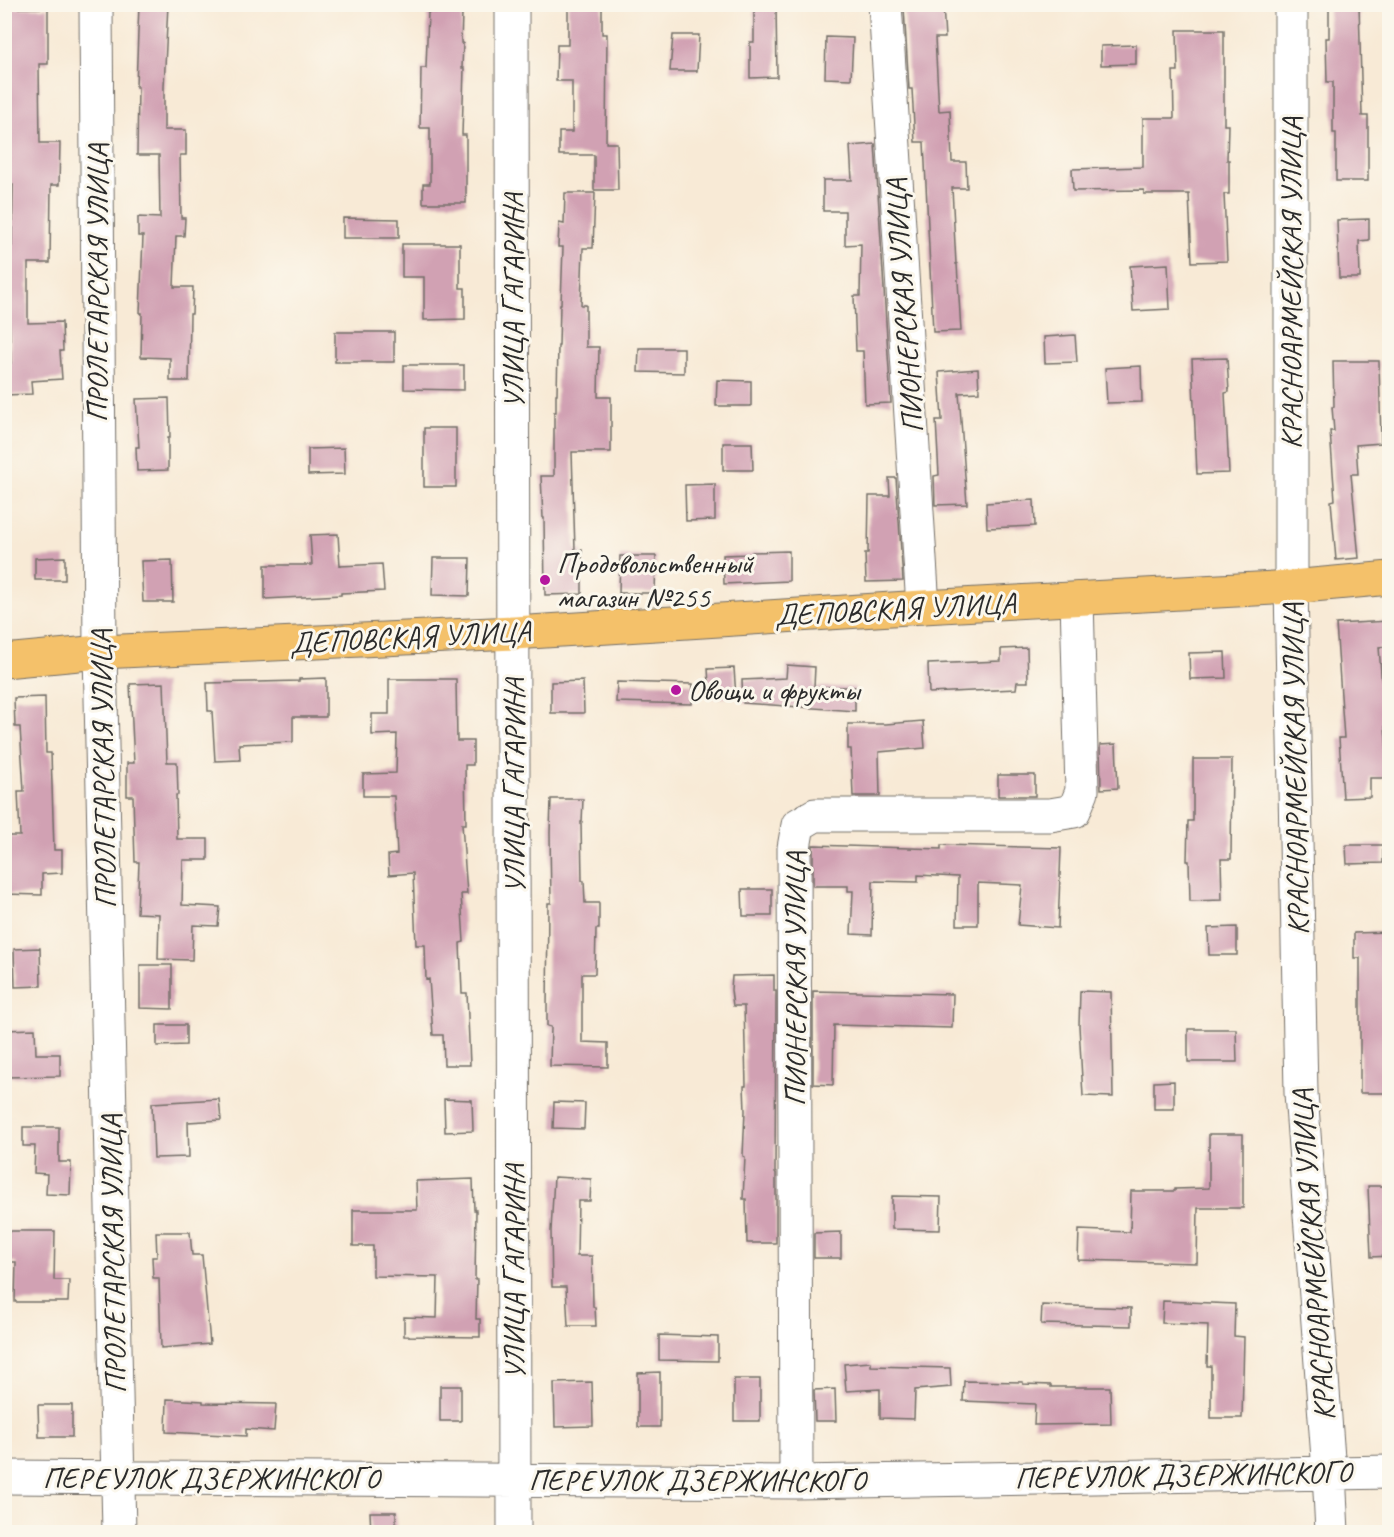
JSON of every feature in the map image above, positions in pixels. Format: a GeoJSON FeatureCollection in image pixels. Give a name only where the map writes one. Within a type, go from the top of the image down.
{"type":"FeatureCollection","features":[{"type":"Feature","properties":{"kind":"main road","name":"ДЕПОВСКАЯ УЛИЦА"},"geometry":{"type":"LineString","coordinates":[[4,662],[100,652],[514,633],[1291,587],[1389,578]]}},
{"type":"Feature","properties":{"kind":"street","name":"ПРОЛЕТАРСКАЯ УЛИЦА"},"geometry":{"type":"LineString","coordinates":[[96,4],[100,652],[119,1533]]}},
{"type":"Feature","properties":{"kind":"street","name":"УЛИЦА ГАГАРИНА"},"geometry":{"type":"LineString","coordinates":[[512,4],[514,1533]]}},
{"type":"Feature","properties":{"kind":"street","name":"ПИОНЕРСКАЯ УЛИЦА"},"geometry":{"type":"LineString","coordinates":[[885,4],[923,607]]}},
{"type":"Feature","properties":{"kind":"street","name":"КРАСНОАРМЕЙСКАЯ УЛИЦА"},"geometry":{"type":"LineString","coordinates":[[1291,4],[1291,587],[1301,1093],[1332,1533]]}},
{"type":"Feature","properties":{"kind":"street","name":"ПИОНЕРСКАЯ УЛИЦА"},"geometry":{"type":"LineString","coordinates":[[796,1482],[794,848],[798,825],[815,814],[1050,815],[1074,811],[1082,791],[1077,599]]}},
{"type":"Feature","properties":{"kind":"street","name":"ПЕРЕУЛОК ДЗЕРЖИНСКОГО"},"geometry":{"type":"LineString","coordinates":[[4,1477],[796,1482],[1389,1472]]}},
{"type":"Feature","properties":{"kind":"building"},"geometry":{"type":"Polygon","coordinates":[[[139,4],[168,4],[164,130],[186,130],[186,155],[180,155],[181,218],[185,218],[184,236],[176,236],[174,287],[193,287],[192,314],[190,314],[189,381],[170,381],[170,358],[141,357],[143,236],[138,236],[138,217],[160,218],[159,155],[137,155],[138,87],[136,87],[139,4]]]}},
{"type":"Feature","properties":{"kind":"building"},"geometry":{"type":"Polygon","coordinates":[[[568,4],[602,4],[602,34],[607,34],[606,143],[617,143],[618,190],[594,190],[594,155],[559,155],[559,132],[572,132],[572,81],[556,81],[557,45],[568,45],[568,4]]]}},
{"type":"Feature","properties":{"kind":"building"},"geometry":{"type":"Polygon","coordinates":[[[1329,4],[1359,4],[1362,116],[1368,116],[1368,181],[1336,181],[1333,82],[1327,82],[1326,38],[1329,38],[1329,4]]]}},
{"type":"Feature","properties":{"kind":"building"},"geometry":{"type":"Polygon","coordinates":[[[754,5],[776,5],[777,77],[750,78],[750,42],[754,42],[754,5]]]}},
{"type":"Feature","properties":{"kind":"building"},"geometry":{"type":"Polygon","coordinates":[[[943,5],[945,38],[935,38],[939,111],[950,110],[952,162],[966,162],[967,188],[952,188],[961,331],[933,332],[924,142],[915,142],[904,8],[943,5]]]}},
{"type":"Feature","properties":{"kind":"building"},"geometry":{"type":"Polygon","coordinates":[[[4,8],[48,8],[48,64],[39,64],[40,143],[60,143],[59,185],[51,185],[50,263],[28,263],[28,323],[62,322],[63,351],[60,351],[62,379],[31,381],[32,394],[4,395],[4,363],[11,363],[9,315],[7,315],[8,246],[12,246],[13,185],[6,185],[9,108],[5,109],[4,8]]]}},
{"type":"Feature","properties":{"kind":"building"},"geometry":{"type":"Polygon","coordinates":[[[428,12],[462,14],[461,43],[463,43],[462,68],[464,68],[462,135],[466,135],[466,203],[423,203],[423,184],[430,184],[430,128],[420,128],[421,68],[426,68],[428,12]]]}},
{"type":"Feature","properties":{"kind":"building"},"geometry":{"type":"Polygon","coordinates":[[[1177,30],[1224,30],[1224,125],[1228,125],[1227,160],[1229,160],[1229,194],[1224,194],[1227,261],[1192,262],[1189,194],[1144,194],[1144,190],[1073,191],[1072,169],[1143,167],[1143,118],[1174,118],[1173,71],[1178,71],[1177,30]]]}},
{"type":"Feature","properties":{"kind":"building"},"geometry":{"type":"Polygon","coordinates":[[[673,35],[699,35],[697,71],[670,71],[673,35]]]}},
{"type":"Feature","properties":{"kind":"building"},"geometry":{"type":"Polygon","coordinates":[[[826,37],[853,38],[851,79],[825,78],[826,37]]]}},
{"type":"Feature","properties":{"kind":"building"},"geometry":{"type":"Polygon","coordinates":[[[1136,45],[1136,64],[1101,65],[1101,46],[1136,45]]]}},
{"type":"Feature","properties":{"kind":"building"},"geometry":{"type":"Polygon","coordinates":[[[875,144],[891,403],[865,404],[863,351],[856,351],[854,296],[860,296],[861,244],[845,245],[845,211],[823,211],[823,180],[852,180],[850,146],[875,144]]]}},
{"type":"Feature","properties":{"kind":"building"},"geometry":{"type":"Polygon","coordinates":[[[565,193],[595,193],[593,248],[583,248],[581,305],[586,305],[586,347],[599,347],[598,397],[611,397],[611,452],[572,452],[575,550],[582,550],[582,594],[545,595],[541,476],[554,476],[554,412],[556,412],[557,394],[563,247],[558,247],[559,223],[564,224],[565,193]]]}},
{"type":"Feature","properties":{"kind":"building"},"geometry":{"type":"Polygon","coordinates":[[[343,218],[399,219],[399,238],[343,238],[343,218]]]}},
{"type":"Feature","properties":{"kind":"building"},"geometry":{"type":"Polygon","coordinates":[[[1369,219],[1369,240],[1359,241],[1360,278],[1339,278],[1337,220],[1369,219]]]}},
{"type":"Feature","properties":{"kind":"building"},"geometry":{"type":"Polygon","coordinates":[[[402,244],[460,244],[460,288],[465,288],[465,319],[424,320],[424,277],[402,277],[402,244]]]}},
{"type":"Feature","properties":{"kind":"building"},"geometry":{"type":"Polygon","coordinates":[[[1168,264],[1170,309],[1133,311],[1130,266],[1168,264]]]}},
{"type":"Feature","properties":{"kind":"building"},"geometry":{"type":"Polygon","coordinates":[[[335,332],[394,332],[394,362],[335,362],[335,332]]]}},
{"type":"Feature","properties":{"kind":"building"},"geometry":{"type":"Polygon","coordinates":[[[1075,335],[1077,362],[1045,363],[1044,337],[1075,335]]]}},
{"type":"Feature","properties":{"kind":"building"},"geometry":{"type":"Polygon","coordinates":[[[639,348],[684,348],[684,373],[638,372],[639,348]]]}},
{"type":"Feature","properties":{"kind":"building"},"geometry":{"type":"Polygon","coordinates":[[[1227,358],[1229,392],[1225,393],[1229,473],[1197,474],[1192,359],[1227,358]]]}},
{"type":"Feature","properties":{"kind":"building"},"geometry":{"type":"Polygon","coordinates":[[[1333,361],[1379,361],[1381,443],[1356,445],[1358,474],[1351,474],[1359,558],[1336,560],[1331,501],[1335,500],[1330,431],[1334,431],[1333,361]]]}},
{"type":"Feature","properties":{"kind":"building"},"geometry":{"type":"Polygon","coordinates":[[[404,365],[464,365],[464,390],[404,389],[404,365]]]}},
{"type":"Feature","properties":{"kind":"building"},"geometry":{"type":"Polygon","coordinates":[[[1141,366],[1142,402],[1107,403],[1105,368],[1141,366]]]}},
{"type":"Feature","properties":{"kind":"building"},"geometry":{"type":"Polygon","coordinates":[[[978,369],[979,392],[959,393],[967,504],[935,505],[934,476],[939,475],[936,420],[942,420],[939,372],[978,369]]]}},
{"type":"Feature","properties":{"kind":"building"},"geometry":{"type":"Polygon","coordinates":[[[717,380],[751,381],[751,406],[716,406],[717,380]]]}},
{"type":"Feature","properties":{"kind":"building"},"geometry":{"type":"Polygon","coordinates":[[[169,398],[168,470],[137,471],[136,447],[139,447],[136,399],[169,398]]]}},
{"type":"Feature","properties":{"kind":"building"},"geometry":{"type":"Polygon","coordinates":[[[424,428],[456,428],[456,487],[424,487],[424,428]]]}},
{"type":"Feature","properties":{"kind":"building"},"geometry":{"type":"Polygon","coordinates":[[[723,443],[752,443],[753,470],[723,470],[723,443]]]}},
{"type":"Feature","properties":{"kind":"building"},"geometry":{"type":"Polygon","coordinates":[[[344,448],[345,474],[308,475],[308,449],[344,448]]]}},
{"type":"Feature","properties":{"kind":"building"},"geometry":{"type":"Polygon","coordinates":[[[889,478],[896,478],[903,581],[866,582],[865,553],[868,553],[869,496],[890,496],[889,478]]]}},
{"type":"Feature","properties":{"kind":"building"},"geometry":{"type":"Polygon","coordinates":[[[715,484],[715,520],[686,521],[685,485],[715,484]]]}},
{"type":"Feature","properties":{"kind":"building"},"geometry":{"type":"Polygon","coordinates":[[[1034,500],[1035,526],[987,528],[986,503],[1034,500]]]}},
{"type":"Feature","properties":{"kind":"building"},"geometry":{"type":"Polygon","coordinates":[[[338,534],[340,566],[382,564],[384,591],[265,599],[265,565],[312,565],[310,535],[338,534]]]}},
{"type":"Feature","properties":{"kind":"building"},"geometry":{"type":"Polygon","coordinates":[[[789,551],[789,581],[724,584],[723,555],[789,551]]]}},
{"type":"Feature","properties":{"kind":"building"},"geometry":{"type":"Polygon","coordinates":[[[620,556],[656,556],[655,593],[619,593],[620,556]]]}},
{"type":"Feature","properties":{"kind":"building"},"geometry":{"type":"Polygon","coordinates":[[[65,557],[65,580],[35,580],[35,558],[65,557]]]}},
{"type":"Feature","properties":{"kind":"building"},"geometry":{"type":"Polygon","coordinates":[[[433,558],[470,558],[469,596],[432,595],[433,558]]]}},
{"type":"Feature","properties":{"kind":"building"},"geometry":{"type":"Polygon","coordinates":[[[172,560],[173,602],[143,602],[141,561],[172,560]]]}},
{"type":"Feature","properties":{"kind":"building"},"geometry":{"type":"Polygon","coordinates":[[[1389,621],[1389,646],[1379,647],[1389,778],[1370,778],[1370,797],[1343,798],[1339,738],[1344,738],[1336,624],[1389,621]]]}},
{"type":"Feature","properties":{"kind":"building"},"geometry":{"type":"Polygon","coordinates":[[[1027,648],[1028,682],[1017,682],[1016,689],[929,693],[928,664],[1001,661],[1001,649],[1027,648]]]}},
{"type":"Feature","properties":{"kind":"building"},"geometry":{"type":"Polygon","coordinates":[[[1225,652],[1226,678],[1190,679],[1189,653],[1225,652]]]}},
{"type":"Feature","properties":{"kind":"building"},"geometry":{"type":"Polygon","coordinates":[[[787,665],[815,667],[814,687],[855,687],[855,711],[743,703],[742,680],[786,678],[787,665]]]}},
{"type":"Feature","properties":{"kind":"building"},"geometry":{"type":"Polygon","coordinates":[[[734,668],[736,697],[710,698],[708,669],[734,668]]]}},
{"type":"Feature","properties":{"kind":"building"},"geometry":{"type":"Polygon","coordinates":[[[326,678],[326,717],[293,717],[293,742],[239,744],[240,760],[215,761],[212,711],[208,711],[207,683],[299,681],[299,679],[326,678]]]}},
{"type":"Feature","properties":{"kind":"building"},"geometry":{"type":"Polygon","coordinates":[[[389,679],[456,679],[457,741],[473,741],[473,765],[465,765],[466,824],[462,824],[467,894],[461,894],[464,942],[460,943],[462,993],[467,993],[470,1065],[444,1065],[443,1035],[433,1035],[429,979],[426,980],[425,945],[416,945],[413,873],[389,875],[388,855],[397,854],[394,796],[363,796],[363,774],[396,773],[397,734],[372,735],[372,714],[389,714],[389,679]]]}},
{"type":"Feature","properties":{"kind":"building"},"geometry":{"type":"Polygon","coordinates":[[[583,681],[584,713],[551,713],[551,682],[583,681]]]}},
{"type":"Feature","properties":{"kind":"building"},"geometry":{"type":"Polygon","coordinates":[[[617,682],[693,684],[692,704],[616,702],[617,682]]]}},
{"type":"Feature","properties":{"kind":"building"},"geometry":{"type":"Polygon","coordinates":[[[164,683],[167,762],[177,762],[177,839],[208,839],[208,860],[183,860],[182,905],[220,907],[218,926],[193,925],[192,960],[158,959],[159,914],[137,913],[139,862],[135,862],[133,796],[127,796],[127,763],[134,763],[130,684],[164,683]]]}},
{"type":"Feature","properties":{"kind":"building"},"geometry":{"type":"Polygon","coordinates":[[[45,697],[46,753],[51,753],[54,850],[62,850],[62,873],[42,874],[42,895],[4,894],[4,836],[20,836],[18,791],[24,791],[20,727],[15,727],[14,698],[45,697]]]}},
{"type":"Feature","properties":{"kind":"building"},"geometry":{"type":"Polygon","coordinates":[[[923,721],[925,748],[879,752],[880,796],[853,796],[848,724],[923,721]]]}},
{"type":"Feature","properties":{"kind":"building"},"geometry":{"type":"Polygon","coordinates":[[[1116,744],[1118,788],[1101,789],[1100,745],[1116,744]]]}},
{"type":"Feature","properties":{"kind":"building"},"geometry":{"type":"Polygon","coordinates":[[[1193,759],[1232,759],[1231,859],[1221,859],[1222,900],[1190,901],[1189,861],[1187,861],[1188,821],[1193,821],[1193,759]]]}},
{"type":"Feature","properties":{"kind":"building"},"geometry":{"type":"Polygon","coordinates":[[[998,775],[1035,775],[1035,796],[998,796],[998,775]]]}},
{"type":"Feature","properties":{"kind":"building"},"geometry":{"type":"Polygon","coordinates":[[[551,799],[583,799],[582,881],[584,881],[585,903],[599,903],[599,929],[596,929],[595,974],[582,974],[582,1042],[608,1043],[608,1067],[550,1066],[551,1027],[547,1026],[547,1012],[548,903],[551,903],[551,799]]]}},
{"type":"Feature","properties":{"kind":"building"},"geometry":{"type":"Polygon","coordinates":[[[813,845],[941,849],[941,845],[1061,848],[1058,928],[1018,925],[1022,885],[978,883],[978,925],[957,925],[958,877],[918,875],[918,882],[873,881],[872,935],[851,934],[853,891],[848,891],[848,886],[813,886],[813,845]]]}},
{"type":"Feature","properties":{"kind":"building"},"geometry":{"type":"Polygon","coordinates":[[[1346,845],[1383,845],[1383,863],[1347,864],[1346,845]]]}},
{"type":"Feature","properties":{"kind":"building"},"geometry":{"type":"Polygon","coordinates":[[[742,889],[772,889],[772,916],[743,916],[742,889]]]}},
{"type":"Feature","properties":{"kind":"building"},"geometry":{"type":"Polygon","coordinates":[[[1237,927],[1237,955],[1209,955],[1208,928],[1237,927]]]}},
{"type":"Feature","properties":{"kind":"building"},"geometry":{"type":"Polygon","coordinates":[[[1389,932],[1389,1093],[1360,1093],[1360,958],[1354,958],[1354,933],[1389,932]]]}},
{"type":"Feature","properties":{"kind":"building"},"geometry":{"type":"Polygon","coordinates":[[[40,948],[41,986],[15,987],[14,949],[40,948]]]}},
{"type":"Feature","properties":{"kind":"building"},"geometry":{"type":"Polygon","coordinates":[[[140,965],[172,965],[172,1009],[140,1008],[140,965]]]}},
{"type":"Feature","properties":{"kind":"building"},"geometry":{"type":"Polygon","coordinates":[[[774,975],[774,991],[776,991],[776,1243],[747,1243],[746,1199],[743,1199],[744,1086],[746,1086],[744,1006],[733,1006],[732,976],[774,975]]]}},
{"type":"Feature","properties":{"kind":"building"},"geometry":{"type":"Polygon","coordinates":[[[813,991],[953,994],[952,1028],[834,1025],[833,1085],[813,1084],[813,991]]]}},
{"type":"Feature","properties":{"kind":"building"},"geometry":{"type":"Polygon","coordinates":[[[1080,991],[1111,992],[1113,1097],[1083,1096],[1079,1026],[1080,991]]]}},
{"type":"Feature","properties":{"kind":"building"},"geometry":{"type":"Polygon","coordinates":[[[157,1025],[186,1025],[186,1045],[157,1046],[157,1025]]]}},
{"type":"Feature","properties":{"kind":"building"},"geometry":{"type":"Polygon","coordinates":[[[35,1029],[36,1054],[60,1054],[60,1076],[4,1077],[4,1030],[35,1029]]]}},
{"type":"Feature","properties":{"kind":"building"},"geometry":{"type":"Polygon","coordinates":[[[1188,1029],[1236,1029],[1237,1062],[1188,1062],[1188,1029]]]}},
{"type":"Feature","properties":{"kind":"building"},"geometry":{"type":"Polygon","coordinates":[[[1174,1081],[1174,1109],[1154,1109],[1154,1082],[1174,1081]]]}},
{"type":"Feature","properties":{"kind":"building"},"geometry":{"type":"Polygon","coordinates":[[[219,1099],[221,1120],[188,1122],[189,1157],[154,1158],[152,1103],[219,1099]]]}},
{"type":"Feature","properties":{"kind":"building"},"geometry":{"type":"Polygon","coordinates":[[[444,1099],[472,1100],[473,1131],[445,1132],[444,1099]]]}},
{"type":"Feature","properties":{"kind":"building"},"geometry":{"type":"Polygon","coordinates":[[[554,1102],[585,1103],[584,1129],[553,1128],[554,1102]]]}},
{"type":"Feature","properties":{"kind":"building"},"geometry":{"type":"Polygon","coordinates":[[[23,1127],[59,1127],[59,1162],[71,1162],[70,1195],[46,1194],[47,1174],[34,1173],[35,1146],[23,1146],[23,1127]]]}},
{"type":"Feature","properties":{"kind":"building"},"geometry":{"type":"Polygon","coordinates":[[[1209,1134],[1243,1134],[1243,1208],[1198,1208],[1197,1263],[1078,1260],[1079,1230],[1130,1232],[1131,1191],[1209,1188],[1209,1134]]]}},
{"type":"Feature","properties":{"kind":"building"},"geometry":{"type":"Polygon","coordinates":[[[554,1177],[591,1179],[590,1201],[578,1201],[577,1256],[592,1256],[593,1307],[595,1307],[596,1326],[568,1326],[566,1287],[552,1287],[551,1231],[554,1177]]]}},
{"type":"Feature","properties":{"kind":"building"},"geometry":{"type":"Polygon","coordinates":[[[473,1179],[474,1210],[476,1210],[476,1319],[480,1319],[480,1337],[404,1336],[404,1317],[437,1318],[438,1277],[373,1276],[373,1246],[353,1246],[353,1210],[417,1210],[416,1181],[473,1179]]]}},
{"type":"Feature","properties":{"kind":"building"},"geometry":{"type":"Polygon","coordinates":[[[1368,1186],[1389,1186],[1389,1256],[1371,1257],[1368,1186]]]}},
{"type":"Feature","properties":{"kind":"building"},"geometry":{"type":"Polygon","coordinates":[[[892,1196],[941,1197],[940,1230],[892,1229],[892,1196]]]}},
{"type":"Feature","properties":{"kind":"building"},"geometry":{"type":"Polygon","coordinates":[[[4,1231],[55,1231],[54,1280],[69,1280],[68,1302],[15,1302],[16,1262],[4,1262],[4,1231]]]}},
{"type":"Feature","properties":{"kind":"building"},"geometry":{"type":"Polygon","coordinates":[[[156,1232],[190,1232],[192,1255],[202,1255],[210,1344],[161,1348],[159,1278],[153,1278],[152,1257],[157,1257],[156,1232]]]}},
{"type":"Feature","properties":{"kind":"building"},"geometry":{"type":"Polygon","coordinates":[[[841,1232],[841,1258],[814,1258],[814,1233],[841,1232]]]}},
{"type":"Feature","properties":{"kind":"building"},"geometry":{"type":"Polygon","coordinates":[[[1163,1301],[1235,1304],[1234,1336],[1244,1337],[1242,1418],[1211,1418],[1211,1366],[1207,1366],[1208,1325],[1162,1323],[1163,1301]]]}},
{"type":"Feature","properties":{"kind":"building"},"geometry":{"type":"Polygon","coordinates":[[[1042,1305],[1131,1308],[1131,1326],[1041,1324],[1042,1305]]]}},
{"type":"Feature","properties":{"kind":"building"},"geometry":{"type":"Polygon","coordinates":[[[659,1335],[718,1337],[718,1361],[659,1360],[659,1335]]]}},
{"type":"Feature","properties":{"kind":"building"},"geometry":{"type":"Polygon","coordinates":[[[871,1362],[871,1366],[950,1368],[951,1387],[915,1390],[914,1419],[880,1418],[880,1389],[846,1391],[844,1364],[871,1362]]]}},
{"type":"Feature","properties":{"kind":"building"},"geometry":{"type":"Polygon","coordinates":[[[660,1372],[660,1427],[638,1427],[638,1373],[660,1372]]]}},
{"type":"Feature","properties":{"kind":"building"},"geometry":{"type":"Polygon","coordinates":[[[734,1379],[760,1379],[760,1421],[734,1421],[734,1379]]]}},
{"type":"Feature","properties":{"kind":"building"},"geometry":{"type":"Polygon","coordinates":[[[964,1381],[1023,1382],[1023,1384],[1051,1385],[1051,1387],[1110,1387],[1111,1424],[1034,1425],[1035,1404],[963,1401],[964,1381]]]}},
{"type":"Feature","properties":{"kind":"building"},"geometry":{"type":"Polygon","coordinates":[[[592,1382],[593,1426],[555,1427],[554,1383],[592,1382]]]}},
{"type":"Feature","properties":{"kind":"building"},"geometry":{"type":"Polygon","coordinates":[[[440,1386],[461,1386],[461,1421],[440,1421],[440,1386]]]}},
{"type":"Feature","properties":{"kind":"building"},"geometry":{"type":"Polygon","coordinates":[[[835,1389],[836,1421],[815,1421],[814,1390],[835,1389]]]}},
{"type":"Feature","properties":{"kind":"building"},"geometry":{"type":"Polygon","coordinates":[[[167,1399],[203,1401],[203,1403],[276,1404],[274,1431],[246,1429],[246,1436],[166,1432],[167,1399]]]}},
{"type":"Feature","properties":{"kind":"building"},"geometry":{"type":"Polygon","coordinates":[[[38,1405],[72,1405],[72,1437],[39,1437],[38,1405]]]}},
{"type":"Feature","properties":{"kind":"building"},"geometry":{"type":"Polygon","coordinates":[[[370,1512],[396,1512],[396,1533],[371,1533],[370,1512]]]}},
{"type":"Feature","properties":{"kind":"place","name":"Продовольственный магазин №255"},"geometry":{"type":"Point","coordinates":[545,580]}},
{"type":"Feature","properties":{"kind":"place","name":"Овощи и фрукты"},"geometry":{"type":"Point","coordinates":[676,690]}}]}
